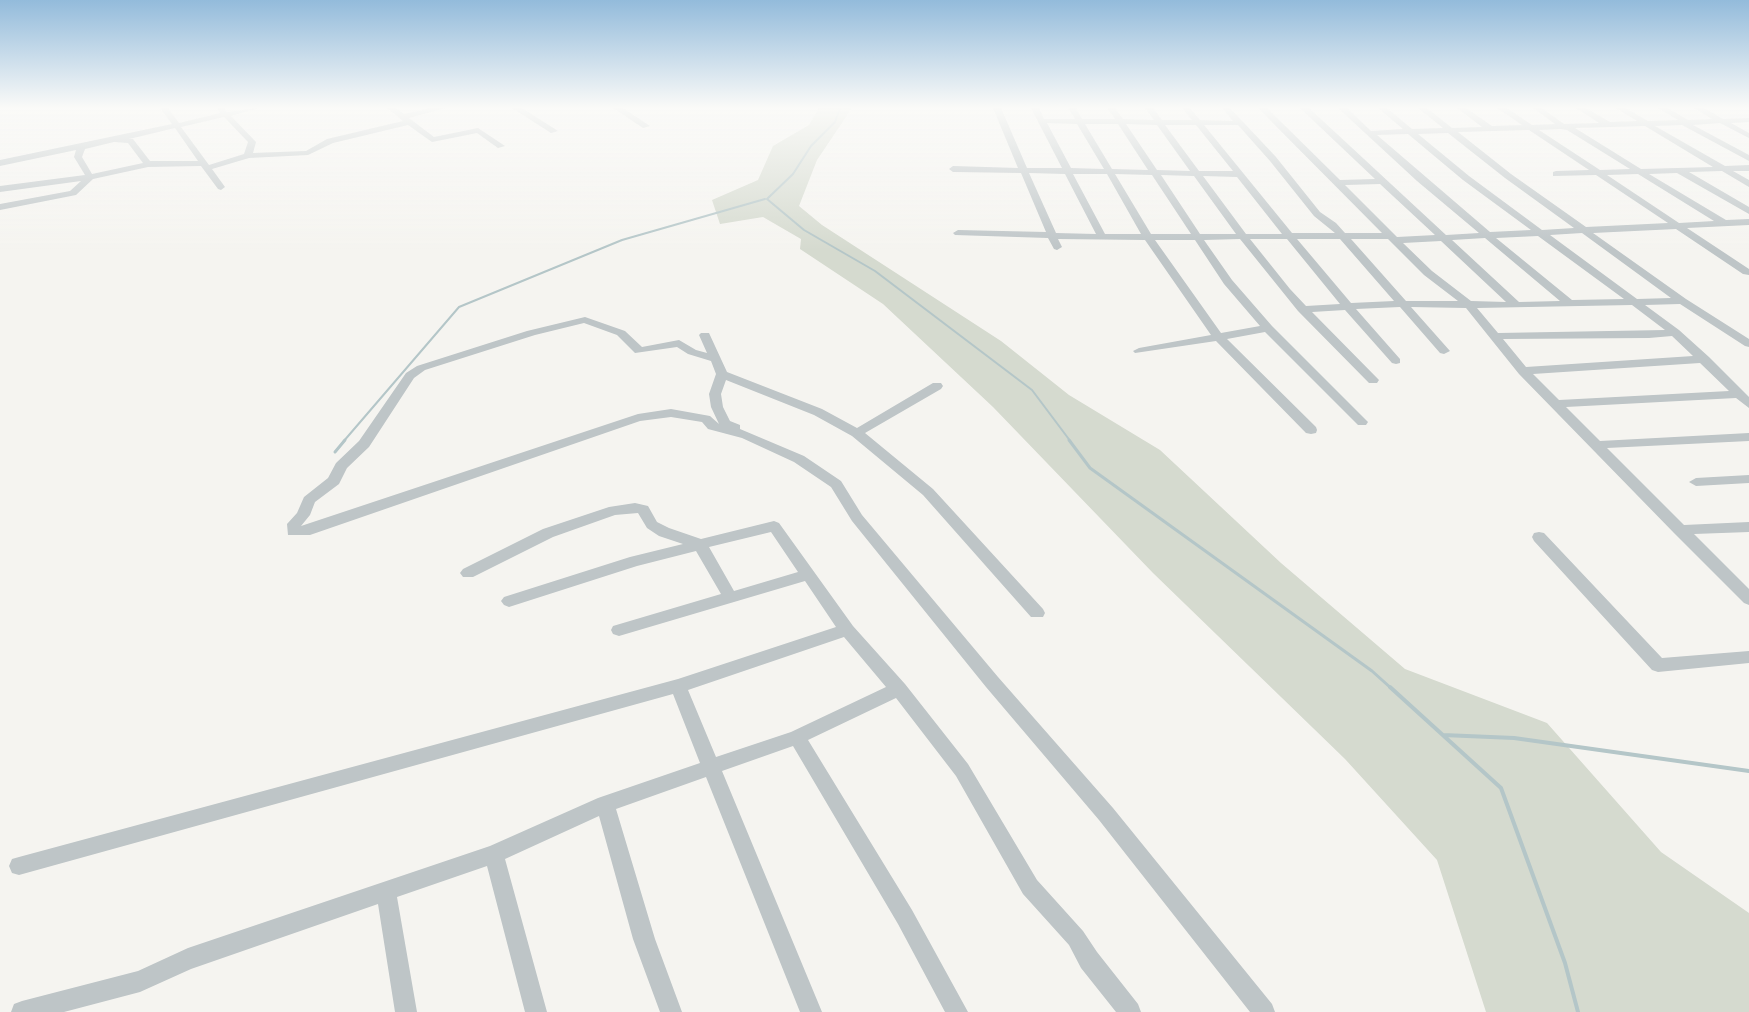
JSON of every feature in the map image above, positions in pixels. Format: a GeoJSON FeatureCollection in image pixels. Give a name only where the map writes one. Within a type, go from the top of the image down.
{"type":"FeatureCollection","features":[{"type":"Feature","properties":{"kind":"street"},"geometry":{"type":"LineString","coordinates":[[0,163],[38,155]]}},
{"type":"Feature","properties":{"kind":"street"},"geometry":{"type":"LineString","coordinates":[[78,155],[90,177]]}},
{"type":"Feature","properties":{"kind":"street"},"geometry":{"type":"LineString","coordinates":[[141,155],[148,164]]}},
{"type":"Feature","properties":{"kind":"street"},"geometry":{"type":"LineString","coordinates":[[198,155],[221,187]]}},
{"type":"Feature","properties":{"kind":"street"},"geometry":{"type":"LineString","coordinates":[[0,189],[90,177],[148,164],[270,155]]}},
{"type":"Feature","properties":{"kind":"street"},"geometry":{"type":"LineString","coordinates":[[1017,155],[1057,247]]}},
{"type":"Feature","properties":{"kind":"street"},"geometry":{"type":"LineString","coordinates":[[1059,155],[1101,235]]}},
{"type":"Feature","properties":{"kind":"street"},"geometry":{"type":"LineString","coordinates":[[1101,155],[1148,237],[1218,336],[1311,430]]}},
{"type":"Feature","properties":{"kind":"street"},"geometry":{"type":"LineString","coordinates":[[1141,155],[1228,282],[1268,328],[1362,422]]}},
{"type":"Feature","properties":{"kind":"street"},"geometry":{"type":"LineString","coordinates":[[1182,155],[1302,309],[1373,380]]}},
{"type":"Feature","properties":{"kind":"street"},"geometry":{"type":"LineString","coordinates":[[1223,155],[1396,361]]}},
{"type":"Feature","properties":{"kind":"street"},"geometry":{"type":"LineString","coordinates":[[1269,155],[1317,214],[1333,225],[1444,351]]}},
{"type":"Feature","properties":{"kind":"street"},"geometry":{"type":"LineString","coordinates":[[1310,155],[1428,273],[1469,305],[1523,371],[1679,530],[1746,592]]}},
{"type":"Feature","properties":{"kind":"street"},"geometry":{"type":"LineString","coordinates":[[1355,155],[1516,305]]}},
{"type":"Feature","properties":{"kind":"street"},"geometry":{"type":"LineString","coordinates":[[1395,155],[1570,304]]}},
{"type":"Feature","properties":{"kind":"street"},"geometry":{"type":"LineString","coordinates":[[1441,155],[1675,332],[1749,404]]}},
{"type":"Feature","properties":{"kind":"street"},"geometry":{"type":"LineString","coordinates":[[1483,155],[1682,301],[1749,344]]}},
{"type":"Feature","properties":{"kind":"street"},"geometry":{"type":"LineString","coordinates":[[1570,155],[1747,272]]}},
{"type":"Feature","properties":{"kind":"street"},"geometry":{"type":"LineString","coordinates":[[1611,155],[1726,224]]}},
{"type":"Feature","properties":{"kind":"street"},"geometry":{"type":"LineString","coordinates":[[1701,155],[1749,184]]}},
{"type":"Feature","properties":{"kind":"street"},"geometry":{"type":"LineString","coordinates":[[1556,174],[1749,168]]}},
{"type":"Feature","properties":{"kind":"street"},"geometry":{"type":"LineString","coordinates":[[953,169],[1238,174]]}},
{"type":"Feature","properties":{"kind":"street"},"geometry":{"type":"LineString","coordinates":[[1680,171],[1749,211]]}},
{"type":"Feature","properties":{"kind":"street"},"geometry":{"type":"LineString","coordinates":[[0,207],[69,195],[90,177]]}},
{"type":"Feature","properties":{"kind":"street"},"geometry":{"type":"LineString","coordinates":[[1339,183],[1383,181]]}},
{"type":"Feature","properties":{"kind":"street"},"geometry":{"type":"LineString","coordinates":[[958,233],[1394,238],[1749,222]]}},
{"type":"Feature","properties":{"kind":"street"},"geometry":{"type":"LineString","coordinates":[[1302,309],[1400,304],[1682,301]]}},
{"type":"Feature","properties":{"kind":"street"},"geometry":{"type":"LineString","coordinates":[[716,359],[692,352],[679,343],[639,351],[621,333],[585,320],[531,333],[421,368],[410,376],[364,444],[341,466],[334,481],[309,500],[293,531],[305,531],[650,416],[674,412],[706,419],[712,426],[778,449],[817,469],[836,484],[857,518],[1106,814],[1264,1012]]}},
{"type":"Feature","properties":{"kind":"street"},"geometry":{"type":"LineString","coordinates":[[1139,351],[1268,328]]}},
{"type":"Feature","properties":{"kind":"street"},"geometry":{"type":"LineString","coordinates":[[1495,336],[1649,335],[1675,332]]}},
{"type":"Feature","properties":{"kind":"street"},"geometry":{"type":"LineString","coordinates":[[705,335],[722,374],[715,398],[725,423],[776,441],[778,449]]}},
{"type":"Feature","properties":{"kind":"street"},"geometry":{"type":"LineString","coordinates":[[1523,371],[1705,359]]}},
{"type":"Feature","properties":{"kind":"street"},"geometry":{"type":"LineString","coordinates":[[722,374],[818,412],[857,433],[928,492],[1037,613]]}},
{"type":"Feature","properties":{"kind":"street"},"geometry":{"type":"LineString","coordinates":[[857,433],[937,386]]}},
{"type":"Feature","properties":{"kind":"street"},"geometry":{"type":"LineString","coordinates":[[1556,404],[1738,394]]}},
{"type":"Feature","properties":{"kind":"street"},"geometry":{"type":"LineString","coordinates":[[1596,445],[1749,437]]}},
{"type":"Feature","properties":{"kind":"street"},"geometry":{"type":"LineString","coordinates":[[1696,482],[1749,479]]}},
{"type":"Feature","properties":{"kind":"street"},"geometry":{"type":"LineString","coordinates":[[468,573],[548,533],[623,508],[643,509],[652,525],[700,544],[731,598]]}},
{"type":"Feature","properties":{"kind":"street"},"geometry":{"type":"LineString","coordinates":[[509,601],[772,525],[847,630],[899,689],[962,770],[1030,887],[1076,938],[1089,960],[1130,1012]]}},
{"type":"Feature","properties":{"kind":"street"},"geometry":{"type":"LineString","coordinates":[[1679,530],[1749,527]]}},
{"type":"Feature","properties":{"kind":"street"},"geometry":{"type":"LineString","coordinates":[[1539,537],[1658,665],[1749,657]]}},
{"type":"Feature","properties":{"kind":"street"},"geometry":{"type":"LineString","coordinates":[[619,630],[807,575]]}},
{"type":"Feature","properties":{"kind":"street"},"geometry":{"type":"LineString","coordinates":[[19,866],[678,686],[847,630]]}},
{"type":"Feature","properties":{"kind":"street"},"geometry":{"type":"LineString","coordinates":[[678,686],[811,1012]]}},
{"type":"Feature","properties":{"kind":"street"},"geometry":{"type":"LineString","coordinates":[[22,1012],[140,981],[188,959],[494,854],[605,804],[797,737],[899,689]]}},
{"type":"Feature","properties":{"kind":"street"},"geometry":{"type":"LineString","coordinates":[[797,737],[905,917],[957,1012]]}},
{"type":"Feature","properties":{"kind":"street"},"geometry":{"type":"LineString","coordinates":[[605,804],[644,939],[671,1012]]}},
{"type":"Feature","properties":{"kind":"street"},"geometry":{"type":"LineString","coordinates":[[494,854],[536,1012]]}},
{"type":"Feature","properties":{"kind":"street"},"geometry":{"type":"LineString","coordinates":[[386,892],[406,1012]]}},
{"type":"Feature","properties":{"kind":"shaded area"},"geometry":{"type":"Polygon","coordinates":[[[769,155],[820,155],[799,206],[822,225],[1001,341],[1069,395],[1160,450],[1281,563],[1405,669],[1547,723],[1661,852],[1749,913],[1749,1012],[1486,1012],[1437,860],[1345,759],[1153,573],[993,407],[883,304],[800,249],[801,239],[763,217],[720,224],[712,200],[758,180],[769,155]]]}},
{"type":"Feature","properties":{"kind":"waterway"},"geometry":{"type":"LineString","coordinates":[[805,155],[793,174],[767,199],[804,230],[875,271],[1032,390],[1071,442]]}},
{"type":"Feature","properties":{"kind":"waterway"},"geometry":{"type":"LineString","coordinates":[[343,442],[459,307],[622,240],[765,199]]}},
{"type":"Feature","properties":{"kind":"waterway"},"geometry":{"type":"LineString","coordinates":[[335,452],[345,440]]}},
{"type":"Feature","properties":{"kind":"waterway"},"geometry":{"type":"LineString","coordinates":[[1069,440],[1090,468],[1372,671],[1392,689]]}},
{"type":"Feature","properties":{"kind":"waterway"},"geometry":{"type":"LineString","coordinates":[[1390,687],[1501,788],[1565,963],[1578,1012]]}},
{"type":"Feature","properties":{"kind":"waterway"},"geometry":{"type":"LineString","coordinates":[[1443,735],[1514,738],[1749,771]]}}]}
